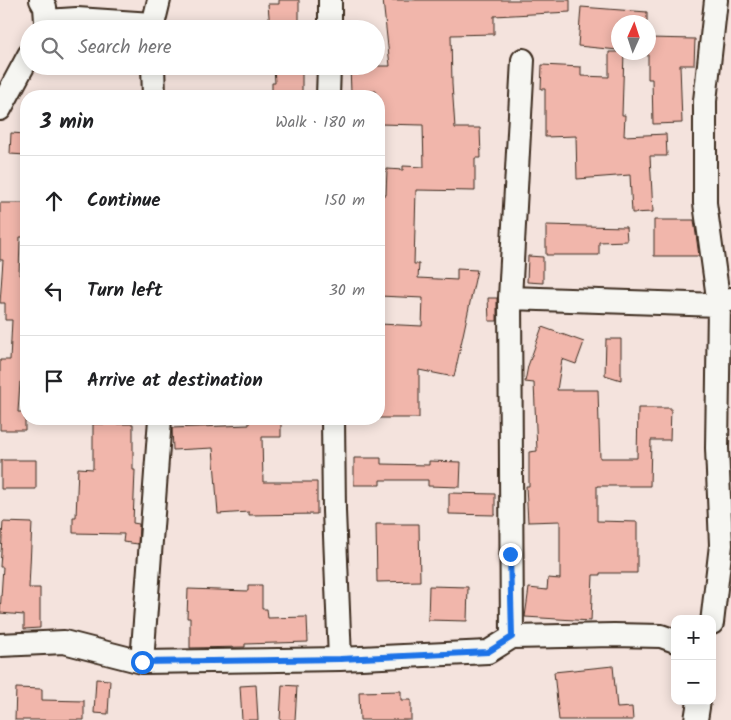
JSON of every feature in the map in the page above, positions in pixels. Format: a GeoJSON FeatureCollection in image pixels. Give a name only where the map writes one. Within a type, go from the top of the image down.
{"type":"FeatureCollection","features":[{"type":"Feature","properties":{"kind":"street"},"geometry":{"type":"LineString","coordinates":[[154,20],[159,0]]}},
{"type":"Feature","properties":{"kind":"street"},"geometry":{"type":"LineString","coordinates":[[330,0],[330,20]]}},
{"type":"Feature","properties":{"kind":"street"},"geometry":{"type":"LineString","coordinates":[[713,615],[721,544],[717,448],[725,302],[705,203],[705,101],[716,0]]}},
{"type":"Feature","properties":{"kind":"street"},"geometry":{"type":"LineString","coordinates":[[43,17],[88,20]]}},
{"type":"Feature","properties":{"kind":"street"},"geometry":{"type":"LineString","coordinates":[[512,637],[510,298],[523,60]]}},
{"type":"Feature","properties":{"kind":"street"},"geometry":{"type":"LineString","coordinates":[[0,109],[16,65]]}},
{"type":"Feature","properties":{"kind":"street"},"geometry":{"type":"LineString","coordinates":[[153,75],[154,90]]}},
{"type":"Feature","properties":{"kind":"street"},"geometry":{"type":"LineString","coordinates":[[328,90],[329,75]]}},
{"type":"Feature","properties":{"kind":"street"},"geometry":{"type":"LineString","coordinates":[[510,298],[725,302]]}},
{"type":"Feature","properties":{"kind":"street"},"geometry":{"type":"LineString","coordinates":[[142,662],[160,425]]}},
{"type":"Feature","properties":{"kind":"street"},"geometry":{"type":"LineString","coordinates":[[333,425],[334,511],[340,659]]}},
{"type":"Feature","properties":{"kind":"street"},"geometry":{"type":"LineString","coordinates":[[0,645],[64,642],[142,662],[340,659],[488,652],[512,637],[614,635],[661,636],[671,640]]}},
{"type":"Feature","properties":{"kind":"street"},"geometry":{"type":"LineString","coordinates":[[696,720],[698,705]]}},
{"type":"Feature","properties":{"kind":"building"},"geometry":{"type":"Polygon","coordinates":[[[279,0],[299,0],[299,20],[269,20],[268,4],[279,4],[279,0]]]}},
{"type":"Feature","properties":{"kind":"building"},"geometry":{"type":"Polygon","coordinates":[[[383,0],[570,0],[570,12],[494,16],[494,34],[451,35],[455,128],[480,128],[481,158],[475,158],[475,191],[416,190],[414,264],[419,264],[418,278],[457,280],[457,269],[477,270],[454,377],[419,370],[419,418],[385,418],[385,324],[422,326],[423,298],[385,296],[385,195],[387,169],[403,170],[403,166],[424,167],[423,125],[385,124],[385,90],[351,90],[350,75],[385,75],[385,66],[390,66],[383,0]]]}},
{"type":"Feature","properties":{"kind":"building"},"geometry":{"type":"Polygon","coordinates":[[[581,7],[647,12],[647,15],[611,15],[611,49],[578,46],[581,7]]]}},
{"type":"Feature","properties":{"kind":"building"},"geometry":{"type":"Polygon","coordinates":[[[656,38],[695,39],[694,65],[680,65],[682,123],[653,124],[652,79],[648,79],[648,60],[656,60],[656,38]]]}},
{"type":"Feature","properties":{"kind":"building"},"geometry":{"type":"Polygon","coordinates":[[[609,52],[611,52],[611,60],[624,60],[622,115],[625,115],[624,136],[666,134],[667,156],[650,156],[653,212],[632,213],[630,175],[577,179],[576,136],[545,137],[545,89],[541,89],[542,65],[581,67],[581,76],[609,77],[609,52]]]}},
{"type":"Feature","properties":{"kind":"building"},"geometry":{"type":"Polygon","coordinates":[[[275,75],[302,75],[302,90],[272,90],[272,83],[275,83],[275,75]]]}},
{"type":"Feature","properties":{"kind":"building"},"geometry":{"type":"Polygon","coordinates":[[[11,133],[20,134],[20,155],[10,154],[11,133]]]}},
{"type":"Feature","properties":{"kind":"building"},"geometry":{"type":"Polygon","coordinates":[[[0,203],[20,203],[20,382],[18,412],[20,412],[20,425],[25,425],[25,430],[0,430],[0,360],[10,360],[12,320],[5,320],[5,303],[0,303],[3,260],[0,260],[0,203]]]}},
{"type":"Feature","properties":{"kind":"building"},"geometry":{"type":"Polygon","coordinates":[[[654,220],[694,220],[699,256],[654,256],[654,220]]]}},
{"type":"Feature","properties":{"kind":"building"},"geometry":{"type":"Polygon","coordinates":[[[546,225],[626,227],[627,241],[599,242],[599,255],[546,255],[546,225]]]}},
{"type":"Feature","properties":{"kind":"building"},"geometry":{"type":"Polygon","coordinates":[[[528,256],[543,257],[543,283],[527,282],[528,256]]]}},
{"type":"Feature","properties":{"kind":"building"},"geometry":{"type":"Polygon","coordinates":[[[488,298],[497,298],[497,321],[489,321],[488,298]]]}},
{"type":"Feature","properties":{"kind":"building"},"geometry":{"type":"Polygon","coordinates":[[[542,327],[584,342],[576,364],[562,359],[557,390],[598,390],[600,458],[637,458],[638,408],[671,408],[670,440],[651,440],[650,486],[597,486],[597,521],[637,522],[637,573],[600,573],[600,575],[593,575],[591,621],[525,617],[529,588],[547,590],[548,578],[560,579],[560,521],[528,522],[526,486],[529,486],[529,452],[537,451],[534,383],[525,382],[528,366],[542,327]]]}},
{"type":"Feature","properties":{"kind":"building"},"geometry":{"type":"Polygon","coordinates":[[[606,339],[621,339],[621,380],[605,375],[606,339]]]}},
{"type":"Feature","properties":{"kind":"building"},"geometry":{"type":"Polygon","coordinates":[[[93,425],[133,425],[133,470],[135,470],[133,523],[139,524],[138,544],[123,542],[124,534],[73,533],[73,517],[76,517],[78,468],[93,469],[93,425]]]}},
{"type":"Feature","properties":{"kind":"building"},"geometry":{"type":"Polygon","coordinates":[[[281,425],[281,437],[262,437],[263,482],[317,482],[317,514],[249,515],[249,512],[218,514],[213,448],[173,450],[172,428],[281,425]]]}},
{"type":"Feature","properties":{"kind":"building"},"geometry":{"type":"Polygon","coordinates":[[[354,458],[381,458],[381,464],[429,465],[429,461],[461,462],[460,487],[428,486],[428,480],[380,480],[380,485],[354,485],[354,458]]]}},
{"type":"Feature","properties":{"kind":"building"},"geometry":{"type":"Polygon","coordinates":[[[1,460],[36,460],[36,489],[1,489],[1,460]]]}},
{"type":"Feature","properties":{"kind":"building"},"geometry":{"type":"Polygon","coordinates":[[[449,493],[495,494],[495,515],[449,514],[449,493]]]}},
{"type":"Feature","properties":{"kind":"building"},"geometry":{"type":"Polygon","coordinates":[[[3,522],[32,523],[29,588],[40,588],[40,628],[24,629],[24,615],[0,613],[3,567],[0,567],[3,522]]]}},
{"type":"Feature","properties":{"kind":"building"},"geometry":{"type":"Polygon","coordinates":[[[376,524],[419,524],[420,581],[377,582],[376,524]]]}},
{"type":"Feature","properties":{"kind":"building"},"geometry":{"type":"Polygon","coordinates":[[[248,585],[262,585],[262,609],[267,609],[268,618],[307,617],[308,642],[245,644],[245,647],[190,648],[190,618],[187,618],[188,589],[248,591],[248,585]]]}},
{"type":"Feature","properties":{"kind":"building"},"geometry":{"type":"Polygon","coordinates":[[[429,586],[468,587],[467,621],[428,620],[429,586]]]}},
{"type":"Feature","properties":{"kind":"building"},"geometry":{"type":"Polygon","coordinates":[[[613,666],[617,708],[632,707],[633,720],[559,720],[554,672],[613,666]]]}},
{"type":"Feature","properties":{"kind":"building"},"geometry":{"type":"Polygon","coordinates":[[[96,679],[110,680],[108,714],[94,713],[96,679]]]}},
{"type":"Feature","properties":{"kind":"building"},"geometry":{"type":"Polygon","coordinates":[[[256,685],[258,720],[242,720],[240,686],[256,685]]]}},
{"type":"Feature","properties":{"kind":"building"},"geometry":{"type":"Polygon","coordinates":[[[282,685],[297,686],[295,720],[280,720],[282,685]]]}},
{"type":"Feature","properties":{"kind":"building"},"geometry":{"type":"Polygon","coordinates":[[[16,688],[42,689],[42,700],[84,701],[84,720],[15,720],[16,688]]]}},
{"type":"Feature","properties":{"kind":"building"},"geometry":{"type":"Polygon","coordinates":[[[401,691],[401,700],[411,700],[411,720],[360,720],[359,692],[401,691]]]}},
{"type":"Feature","properties":{"kind":"route"},"geometry":{"type":"LineString","coordinates":[[142,662],[340,659],[488,652],[512,637],[510,554]]}}]}
